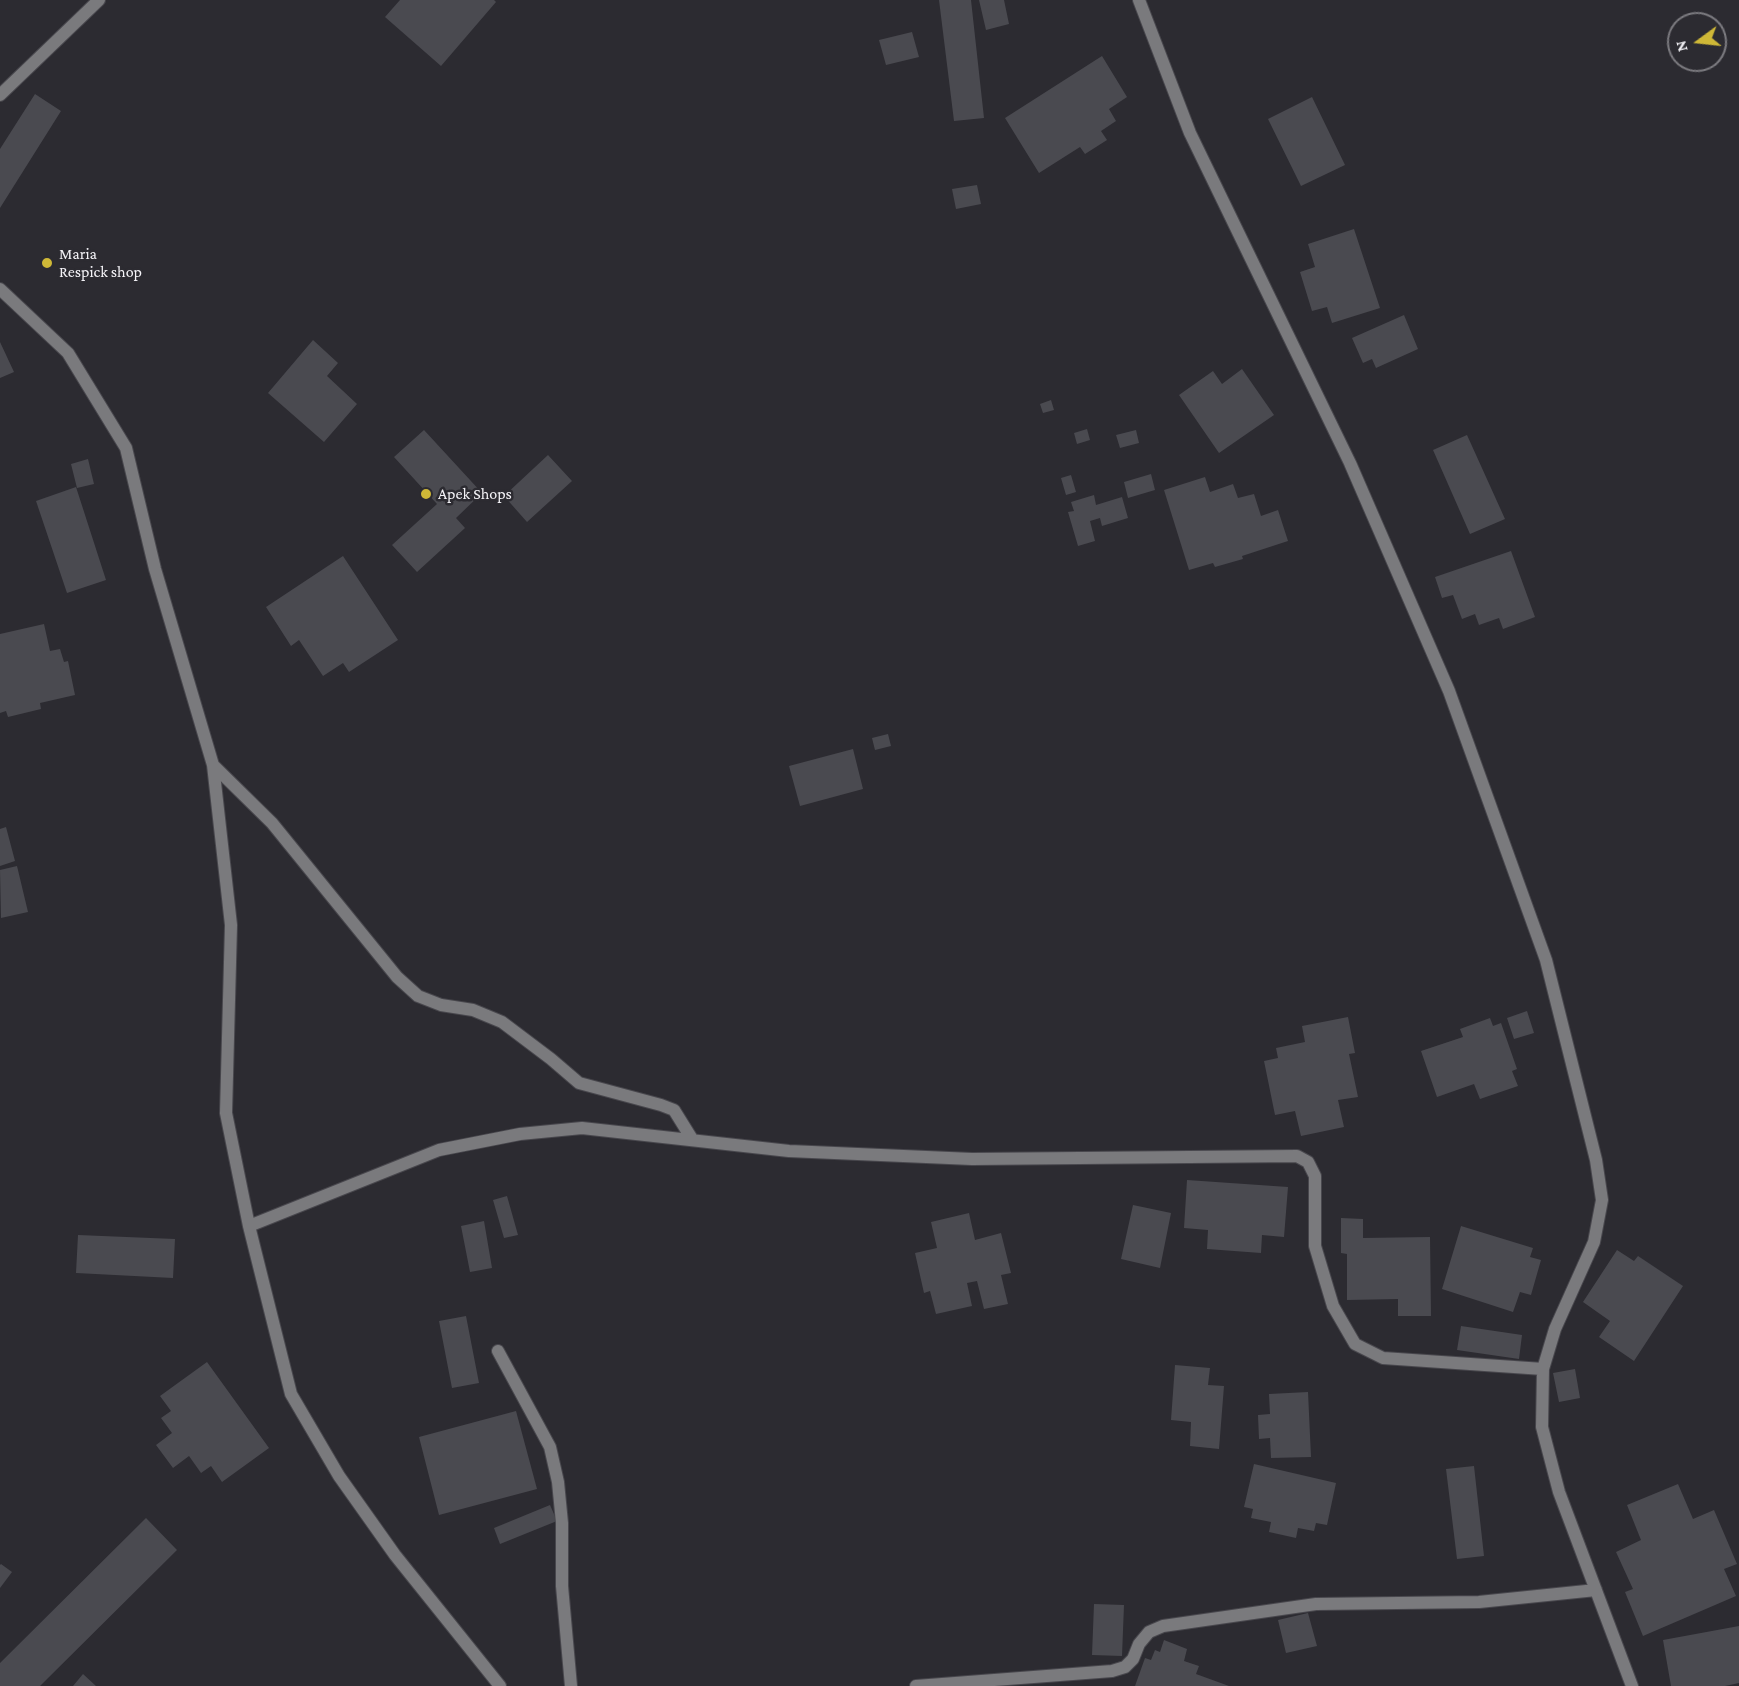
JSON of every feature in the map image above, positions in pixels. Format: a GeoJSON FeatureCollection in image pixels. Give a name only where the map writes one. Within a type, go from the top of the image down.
{"type":"FeatureCollection","features":[{"type":"Feature","properties":{"kind":"street"},"geometry":{"type":"LineString","coordinates":[[0,95],[99,0]]}},
{"type":"Feature","properties":{"kind":"street"},"geometry":{"type":"LineString","coordinates":[[1139,0],[1190,133],[1350,463],[1449,691],[1546,960],[1596,1160],[1602,1200],[1593,1242],[1555,1329],[1543,1368],[1542,1427],[1559,1492],[1632,1686]]}},
{"type":"Feature","properties":{"kind":"street"},"geometry":{"type":"LineString","coordinates":[[0,289],[68,353],[126,448],[155,569],[213,765],[231,925],[226,1113],[249,1226],[291,1394],[339,1476],[395,1555],[500,1686]]}},
{"type":"Feature","properties":{"kind":"street"},"geometry":{"type":"LineString","coordinates":[[213,765],[272,823],[396,976],[418,996],[441,1005],[473,1010],[502,1022],[579,1083],[674,1110],[692,1139]]}},
{"type":"Feature","properties":{"kind":"street"},"geometry":{"type":"LineString","coordinates":[[249,1226],[439,1150],[509,1136],[582,1128],[789,1151],[972,1159],[1297,1156],[1308,1162],[1315,1176],[1315,1246],[1333,1306],[1355,1344],[1383,1358],[1543,1368]]}},
{"type":"Feature","properties":{"kind":"street"},"geometry":{"type":"LineString","coordinates":[[498,1351],[550,1447],[558,1482],[562,1523],[562,1586],[571,1686]]}},
{"type":"Feature","properties":{"kind":"street"},"geometry":{"type":"LineString","coordinates":[[916,1686],[1112,1671],[1125,1668],[1149,1632],[1163,1626],[1316,1604],[1479,1602],[1596,1590]]}},
{"type":"Feature","properties":{"kind":"building"},"geometry":{"type":"Polygon","coordinates":[[[400,0],[494,0],[496,2],[441,66],[385,17],[400,0]]]}},
{"type":"Feature","properties":{"kind":"building"},"geometry":{"type":"Polygon","coordinates":[[[939,0],[971,0],[984,118],[954,121],[939,0]]]}},
{"type":"Feature","properties":{"kind":"building"},"geometry":{"type":"Polygon","coordinates":[[[979,0],[1004,0],[1009,24],[986,30],[979,0]]]}},
{"type":"Feature","properties":{"kind":"building"},"geometry":{"type":"Polygon","coordinates":[[[912,32],[919,57],[886,65],[879,40],[912,32]]]}},
{"type":"Feature","properties":{"kind":"building"},"geometry":{"type":"Polygon","coordinates":[[[1102,56],[1127,97],[1109,109],[1116,121],[1101,131],[1107,140],[1085,154],[1080,147],[1039,173],[1005,118],[1102,56]]]}},
{"type":"Feature","properties":{"kind":"building"},"geometry":{"type":"Polygon","coordinates":[[[35,94],[61,111],[0,208],[0,149],[35,94]]]}},
{"type":"Feature","properties":{"kind":"building"},"geometry":{"type":"Polygon","coordinates":[[[1312,97],[1345,165],[1301,186],[1268,119],[1312,97]]]}},
{"type":"Feature","properties":{"kind":"building"},"geometry":{"type":"Polygon","coordinates":[[[977,185],[981,204],[956,209],[952,189],[977,185]]]}},
{"type":"Feature","properties":{"kind":"building"},"geometry":{"type":"Polygon","coordinates":[[[1354,229],[1380,308],[1332,323],[1327,307],[1312,311],[1300,272],[1315,267],[1308,244],[1354,229]]]}},
{"type":"Feature","properties":{"kind":"building"},"geometry":{"type":"Polygon","coordinates":[[[1404,315],[1418,349],[1376,368],[1372,359],[1363,363],[1352,338],[1404,315]]]}},
{"type":"Feature","properties":{"kind":"building"},"geometry":{"type":"Polygon","coordinates":[[[313,340],[338,363],[327,376],[357,404],[324,442],[268,393],[313,340]]]}},
{"type":"Feature","properties":{"kind":"building"},"geometry":{"type":"Polygon","coordinates":[[[0,342],[14,372],[0,378],[0,342]]]}},
{"type":"Feature","properties":{"kind":"building"},"geometry":{"type":"Polygon","coordinates":[[[1242,369],[1274,415],[1219,453],[1179,395],[1213,371],[1222,384],[1242,369]]]}},
{"type":"Feature","properties":{"kind":"building"},"geometry":{"type":"Polygon","coordinates":[[[1051,400],[1054,410],[1043,413],[1040,404],[1051,400]]]}},
{"type":"Feature","properties":{"kind":"building"},"geometry":{"type":"Polygon","coordinates":[[[1087,429],[1090,440],[1077,444],[1074,433],[1087,429]]]}},
{"type":"Feature","properties":{"kind":"building"},"geometry":{"type":"Polygon","coordinates":[[[424,430],[482,493],[456,518],[465,528],[417,572],[392,545],[437,504],[394,457],[424,430]]]}},
{"type":"Feature","properties":{"kind":"building"},"geometry":{"type":"Polygon","coordinates":[[[1136,430],[1139,443],[1120,448],[1116,435],[1136,430]]]}},
{"type":"Feature","properties":{"kind":"building"},"geometry":{"type":"Polygon","coordinates":[[[1467,435],[1505,519],[1470,534],[1433,450],[1467,435]]]}},
{"type":"Feature","properties":{"kind":"building"},"geometry":{"type":"Polygon","coordinates":[[[548,455],[572,481],[527,522],[504,496],[548,455]]]}},
{"type":"Feature","properties":{"kind":"building"},"geometry":{"type":"Polygon","coordinates":[[[88,459],[94,484],[77,488],[71,464],[88,459]]]}},
{"type":"Feature","properties":{"kind":"building"},"geometry":{"type":"Polygon","coordinates":[[[1151,474],[1155,490],[1128,498],[1124,482],[1151,474]]]}},
{"type":"Feature","properties":{"kind":"building"},"geometry":{"type":"Polygon","coordinates":[[[1071,475],[1076,492],[1066,495],[1061,478],[1071,475]]]}},
{"type":"Feature","properties":{"kind":"building"},"geometry":{"type":"Polygon","coordinates":[[[1205,477],[1210,492],[1233,484],[1238,498],[1254,494],[1261,516],[1278,510],[1288,541],[1242,556],[1243,559],[1215,567],[1213,563],[1189,570],[1164,490],[1205,477]]]}},
{"type":"Feature","properties":{"kind":"building"},"geometry":{"type":"Polygon","coordinates":[[[76,487],[106,580],[67,593],[36,501],[76,487]]]}},
{"type":"Feature","properties":{"kind":"building"},"geometry":{"type":"Polygon","coordinates":[[[1094,495],[1096,505],[1122,497],[1128,518],[1102,526],[1100,518],[1090,521],[1095,541],[1078,546],[1068,512],[1074,511],[1071,502],[1094,495]]]}},
{"type":"Feature","properties":{"kind":"building"},"geometry":{"type":"Polygon","coordinates":[[[1511,551],[1535,617],[1503,629],[1499,618],[1479,625],[1475,614],[1462,619],[1453,595],[1442,598],[1435,577],[1511,551]]]}},
{"type":"Feature","properties":{"kind":"building"},"geometry":{"type":"Polygon","coordinates":[[[343,556],[398,640],[349,672],[343,663],[323,676],[299,640],[291,646],[266,607],[343,556]]]}},
{"type":"Feature","properties":{"kind":"building"},"geometry":{"type":"Polygon","coordinates":[[[44,624],[50,651],[60,649],[64,662],[68,661],[75,695],[40,703],[41,709],[8,717],[6,711],[0,713],[0,634],[44,624]]]}},
{"type":"Feature","properties":{"kind":"building"},"geometry":{"type":"Polygon","coordinates":[[[888,734],[891,746],[875,750],[872,738],[888,734]]]}},
{"type":"Feature","properties":{"kind":"building"},"geometry":{"type":"Polygon","coordinates":[[[853,749],[863,789],[800,806],[789,766],[853,749]]]}},
{"type":"Feature","properties":{"kind":"building"},"geometry":{"type":"Polygon","coordinates":[[[6,827],[15,861],[0,866],[0,829],[6,827]]]}},
{"type":"Feature","properties":{"kind":"building"},"geometry":{"type":"Polygon","coordinates":[[[17,866],[28,912],[1,918],[0,870],[17,866]]]}},
{"type":"Feature","properties":{"kind":"building"},"geometry":{"type":"Polygon","coordinates":[[[1527,1011],[1534,1033],[1514,1039],[1507,1018],[1527,1011]]]}},
{"type":"Feature","properties":{"kind":"building"},"geometry":{"type":"Polygon","coordinates":[[[1348,1017],[1355,1053],[1349,1054],[1358,1097],[1338,1100],[1344,1127],[1301,1136],[1295,1111],[1275,1115],[1264,1061],[1278,1058],[1276,1048],[1305,1042],[1302,1026],[1348,1017]]]}},
{"type":"Feature","properties":{"kind":"building"},"geometry":{"type":"Polygon","coordinates":[[[1490,1018],[1493,1026],[1501,1023],[1517,1069],[1512,1071],[1518,1086],[1480,1099],[1474,1084],[1437,1097],[1421,1051],[1463,1037],[1460,1029],[1490,1018]]]}},
{"type":"Feature","properties":{"kind":"building"},"geometry":{"type":"Polygon","coordinates":[[[1187,1180],[1288,1187],[1284,1237],[1262,1235],[1261,1253],[1207,1249],[1208,1230],[1184,1228],[1187,1180]]]}},
{"type":"Feature","properties":{"kind":"building"},"geometry":{"type":"Polygon","coordinates":[[[507,1196],[518,1235],[504,1238],[493,1200],[507,1196]]]}},
{"type":"Feature","properties":{"kind":"building"},"geometry":{"type":"Polygon","coordinates":[[[1133,1205],[1171,1213],[1160,1268],[1121,1259],[1133,1205]]]}},
{"type":"Feature","properties":{"kind":"building"},"geometry":{"type":"Polygon","coordinates":[[[969,1213],[975,1240],[1001,1233],[1011,1273],[1001,1275],[1008,1304],[984,1309],[977,1281],[967,1283],[972,1306],[936,1314],[930,1291],[924,1293],[915,1253],[937,1248],[931,1222],[969,1213]]]}},
{"type":"Feature","properties":{"kind":"building"},"geometry":{"type":"Polygon","coordinates":[[[1341,1218],[1363,1219],[1363,1238],[1430,1237],[1431,1316],[1398,1316],[1398,1299],[1347,1300],[1347,1254],[1341,1253],[1341,1218]]]}},
{"type":"Feature","properties":{"kind":"building"},"geometry":{"type":"Polygon","coordinates":[[[484,1221],[492,1268],[470,1272],[461,1226],[484,1221]]]}},
{"type":"Feature","properties":{"kind":"building"},"geometry":{"type":"Polygon","coordinates":[[[1461,1226],[1533,1248],[1530,1257],[1541,1260],[1531,1295],[1520,1292],[1513,1312],[1442,1289],[1461,1226]]]}},
{"type":"Feature","properties":{"kind":"building"},"geometry":{"type":"Polygon","coordinates":[[[78,1235],[175,1239],[173,1278],[76,1273],[78,1235]]]}},
{"type":"Feature","properties":{"kind":"building"},"geometry":{"type":"Polygon","coordinates":[[[1617,1250],[1634,1261],[1638,1256],[1683,1286],[1634,1361],[1599,1337],[1610,1321],[1583,1302],[1617,1250]]]}},
{"type":"Feature","properties":{"kind":"building"},"geometry":{"type":"Polygon","coordinates":[[[466,1316],[479,1383],[452,1388],[439,1321],[466,1316]]]}},
{"type":"Feature","properties":{"kind":"building"},"geometry":{"type":"Polygon","coordinates":[[[1461,1326],[1522,1335],[1519,1359],[1457,1350],[1461,1326]]]}},
{"type":"Feature","properties":{"kind":"building"},"geometry":{"type":"Polygon","coordinates":[[[207,1362],[269,1448],[222,1482],[211,1466],[201,1473],[189,1456],[173,1468],[156,1445],[172,1433],[161,1418],[171,1411],[160,1396],[207,1362]]]}},
{"type":"Feature","properties":{"kind":"building"},"geometry":{"type":"Polygon","coordinates":[[[1175,1365],[1210,1368],[1208,1385],[1224,1386],[1219,1449],[1190,1446],[1191,1422],[1171,1420],[1175,1365]]]}},
{"type":"Feature","properties":{"kind":"building"},"geometry":{"type":"Polygon","coordinates":[[[1575,1369],[1580,1398],[1559,1402],[1553,1373],[1575,1369]]]}},
{"type":"Feature","properties":{"kind":"building"},"geometry":{"type":"Polygon","coordinates":[[[1308,1392],[1311,1457],[1271,1458],[1270,1438],[1259,1439],[1258,1415],[1270,1414],[1269,1394],[1308,1392]]]}},
{"type":"Feature","properties":{"kind":"building"},"geometry":{"type":"Polygon","coordinates":[[[516,1411],[537,1489],[439,1515],[419,1437],[516,1411]]]}},
{"type":"Feature","properties":{"kind":"building"},"geometry":{"type":"Polygon","coordinates":[[[1254,1464],[1336,1483],[1327,1525],[1316,1523],[1314,1531],[1298,1528],[1296,1538],[1269,1532],[1271,1522],[1251,1518],[1253,1509],[1244,1507],[1254,1464]]]}},
{"type":"Feature","properties":{"kind":"building"},"geometry":{"type":"Polygon","coordinates":[[[1474,1466],[1484,1556],[1457,1559],[1446,1469],[1474,1466]]]}},
{"type":"Feature","properties":{"kind":"building"},"geometry":{"type":"Polygon","coordinates":[[[1678,1484],[1693,1519],[1714,1510],[1737,1564],[1724,1569],[1736,1596],[1643,1636],[1625,1592],[1633,1589],[1616,1552],[1641,1540],[1627,1505],[1678,1484]]]}},
{"type":"Feature","properties":{"kind":"building"},"geometry":{"type":"Polygon","coordinates":[[[550,1505],[557,1521],[500,1544],[494,1528],[550,1505]]]}},
{"type":"Feature","properties":{"kind":"building"},"geometry":{"type":"Polygon","coordinates":[[[146,1518],[177,1550],[40,1686],[0,1686],[0,1663],[146,1518]]]}},
{"type":"Feature","properties":{"kind":"building"},"geometry":{"type":"Polygon","coordinates":[[[0,1565],[12,1572],[0,1588],[0,1565]]]}},
{"type":"Feature","properties":{"kind":"building"},"geometry":{"type":"Polygon","coordinates":[[[1094,1604],[1124,1605],[1122,1656],[1092,1655],[1094,1604]]]}},
{"type":"Feature","properties":{"kind":"building"},"geometry":{"type":"Polygon","coordinates":[[[1308,1613],[1317,1646],[1286,1653],[1278,1620],[1308,1613]]]}},
{"type":"Feature","properties":{"kind":"building"},"geometry":{"type":"Polygon","coordinates":[[[1739,1626],[1739,1683],[1725,1686],[1671,1686],[1663,1640],[1739,1626]]]}},
{"type":"Feature","properties":{"kind":"building"},"geometry":{"type":"Polygon","coordinates":[[[1164,1640],[1187,1649],[1184,1661],[1199,1666],[1196,1674],[1229,1686],[1135,1686],[1145,1658],[1151,1660],[1155,1650],[1160,1652],[1164,1640]]]}},
{"type":"Feature","properties":{"kind":"building"},"geometry":{"type":"Polygon","coordinates":[[[83,1674],[96,1686],[73,1686],[83,1674]]]}},
{"type":"Feature","properties":{"kind":"place","name":"Maria Respick shop"},"geometry":{"type":"Point","coordinates":[47,263]}},
{"type":"Feature","properties":{"kind":"place","name":"Apek Shops"},"geometry":{"type":"Point","coordinates":[426,494]}}]}
